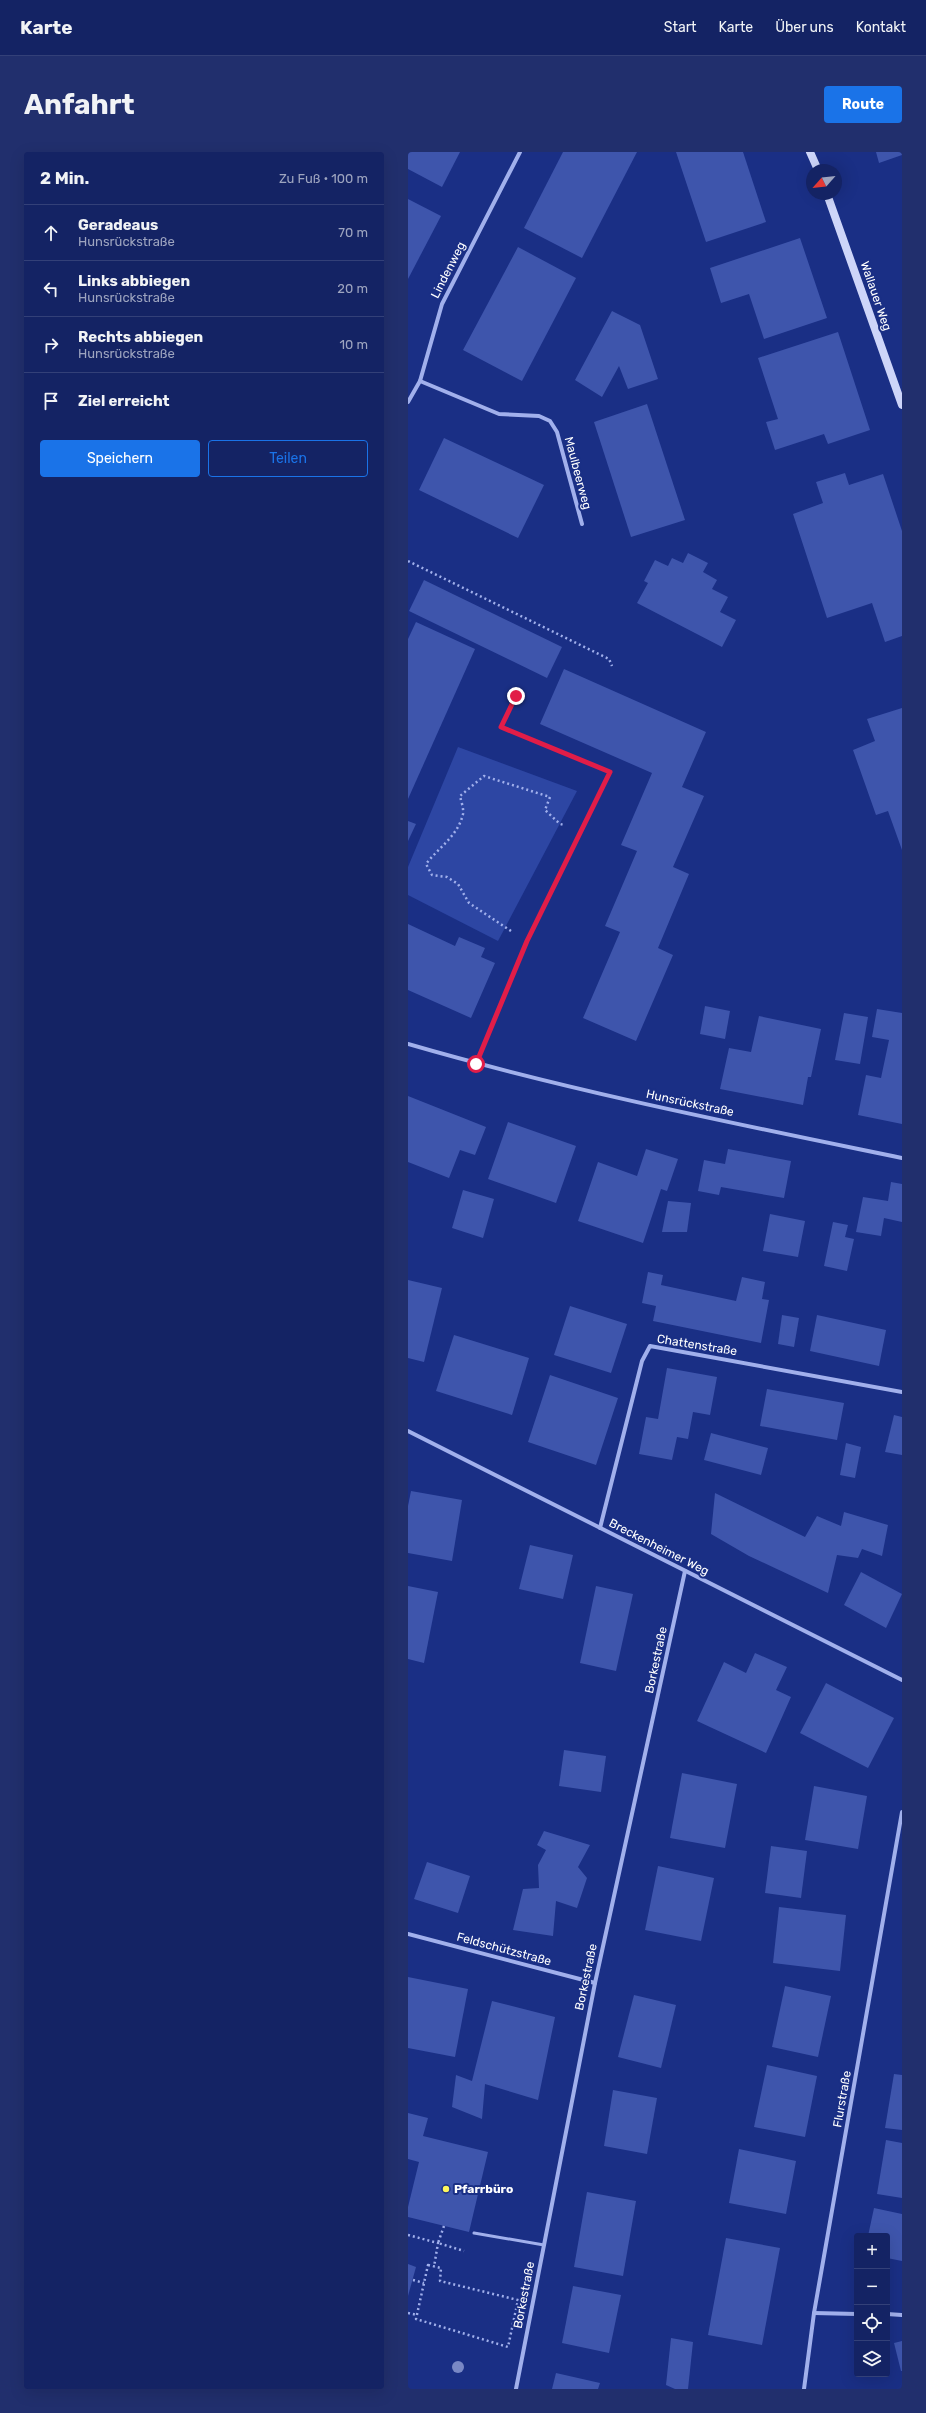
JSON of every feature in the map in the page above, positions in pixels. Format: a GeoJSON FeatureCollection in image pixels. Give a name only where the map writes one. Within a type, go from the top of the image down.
{"type":"FeatureCollection","features":[{"type":"Feature","properties":{"kind":"street","name":"Lindenweg"},"geometry":{"type":"LineString","coordinates":[[408,402],[420,381],[442,304],[520,152]]}},
{"type":"Feature","properties":{"kind":"street"},"geometry":{"type":"LineString","coordinates":[[810,152],[815,164]]}},
{"type":"Feature","properties":{"kind":"street","name":"Wallauer Weg"},"geometry":{"type":"LineString","coordinates":[[829,200],[902,405]]}},
{"type":"Feature","properties":{"kind":"street","name":"Maulbeerweg"},"geometry":{"type":"LineString","coordinates":[[420,381],[499,414],[538,416],[550,422],[557,432],[582,524]]}},
{"type":"Feature","properties":{"kind":"street","name":"Hunsrückstraße"},"geometry":{"type":"LineString","coordinates":[[408,1044],[476,1064],[656,1107],[902,1158]]}},
{"type":"Feature","properties":{"kind":"street","name":"Chattenstraße"},"geometry":{"type":"LineString","coordinates":[[600,1528],[642,1361],[650,1346],[902,1392]]}},
{"type":"Feature","properties":{"kind":"street","name":"Breckenheimer Weg"},"geometry":{"type":"LineString","coordinates":[[408,1431],[902,1680]]}},
{"type":"Feature","properties":{"kind":"street","name":"Borkestraße"},"geometry":{"type":"LineString","coordinates":[[516,2389],[595,1983],[686,1571]]}},
{"type":"Feature","properties":{"kind":"street","name":"Flurstraße"},"geometry":{"type":"LineString","coordinates":[[804,2389],[814,2313],[902,1812]]}},
{"type":"Feature","properties":{"kind":"street","name":"Feldschützstraße"},"geometry":{"type":"LineString","coordinates":[[408,1934],[595,1983]]}},
{"type":"Feature","properties":{"kind":"street"},"geometry":{"type":"LineString","coordinates":[[814,2313],[854,2314]]}},
{"type":"Feature","properties":{"kind":"street"},"geometry":{"type":"LineString","coordinates":[[890,2314],[902,2314]]}},
{"type":"Feature","properties":{"kind":"lane"},"geometry":{"type":"LineString","coordinates":[[476,1064],[527,941],[610,772],[501,727],[516,696]]}},
{"type":"Feature","properties":{"kind":"lane"},"geometry":{"type":"LineString","coordinates":[[474,2233],[544,2245]]}},
{"type":"Feature","properties":{"kind":"path"},"geometry":{"type":"LineString","coordinates":[[408,561],[608,659],[612,666]]}},
{"type":"Feature","properties":{"kind":"path"},"geometry":{"type":"LineString","coordinates":[[527,941],[469,903],[458,884],[447,877],[432,875],[426,864],[437,849],[455,834],[464,814],[460,796],[484,776],[550,797],[545,810],[560,824],[582,830]]}},
{"type":"Feature","properties":{"kind":"path"},"geometry":{"type":"LineString","coordinates":[[434,2267],[438,2243],[444,2226]]}},
{"type":"Feature","properties":{"kind":"path"},"geometry":{"type":"LineString","coordinates":[[408,2235],[464,2251]]}},
{"type":"Feature","properties":{"kind":"path"},"geometry":{"type":"LineString","coordinates":[[428,2265],[441,2268],[440,2280],[518,2300],[508,2346],[416,2319],[424,2283],[428,2265]]}},
{"type":"Feature","properties":{"kind":"path"},"geometry":{"type":"LineString","coordinates":[[413,2280],[424,2283]]}},
{"type":"Feature","properties":{"kind":"path"},"geometry":{"type":"LineString","coordinates":[[408,2313],[417,2315]]}},
{"type":"Feature","properties":{"kind":"shaded area"},"geometry":{"type":"Polygon","coordinates":[[[458,747],[577,791],[498,941],[408,895],[408,867],[458,747]]]}},
{"type":"Feature","properties":{"kind":"building"},"geometry":{"type":"Polygon","coordinates":[[[408,152],[460,152],[442,187],[408,169],[408,152]]]}},
{"type":"Feature","properties":{"kind":"building"},"geometry":{"type":"Polygon","coordinates":[[[563,152],[637,152],[582,258],[524,228],[563,152]]]}},
{"type":"Feature","properties":{"kind":"building"},"geometry":{"type":"Polygon","coordinates":[[[676,152],[743,152],[766,222],[706,242],[676,152]]]}},
{"type":"Feature","properties":{"kind":"building"},"geometry":{"type":"Polygon","coordinates":[[[876,152],[902,152],[902,155],[879,163],[876,152]]]}},
{"type":"Feature","properties":{"kind":"building"},"geometry":{"type":"Polygon","coordinates":[[[408,199],[441,216],[408,279],[408,199]]]}},
{"type":"Feature","properties":{"kind":"building"},"geometry":{"type":"Polygon","coordinates":[[[800,238],[827,318],[764,339],[749,294],[721,303],[710,268],[800,238]]]}},
{"type":"Feature","properties":{"kind":"building"},"geometry":{"type":"Polygon","coordinates":[[[518,247],[576,278],[522,381],[463,350],[518,247]]]}},
{"type":"Feature","properties":{"kind":"building"},"geometry":{"type":"Polygon","coordinates":[[[612,311],[640,325],[658,379],[628,389],[619,366],[602,397],[575,380],[612,311]]]}},
{"type":"Feature","properties":{"kind":"building"},"geometry":{"type":"Polygon","coordinates":[[[838,332],[870,430],[828,444],[824,434],[775,450],[766,422],[778,419],[758,358],[838,332]]]}},
{"type":"Feature","properties":{"kind":"building"},"geometry":{"type":"Polygon","coordinates":[[[647,404],[685,520],[631,537],[594,422],[647,404]]]}},
{"type":"Feature","properties":{"kind":"building"},"geometry":{"type":"Polygon","coordinates":[[[444,438],[544,485],[518,538],[419,490],[444,438]]]}},
{"type":"Feature","properties":{"kind":"building"},"geometry":{"type":"Polygon","coordinates":[[[845,473],[849,485],[883,474],[902,531],[902,636],[885,642],[872,603],[827,618],[793,514],[823,503],[816,482],[845,473]]]}},
{"type":"Feature","properties":{"kind":"building"},"geometry":{"type":"Polygon","coordinates":[[[688,553],[708,563],[703,572],[717,580],[712,589],[728,597],[720,612],[736,620],[722,647],[637,603],[648,583],[644,581],[655,560],[668,566],[672,558],[683,563],[688,553]]]}},
{"type":"Feature","properties":{"kind":"building"},"geometry":{"type":"Polygon","coordinates":[[[424,580],[562,647],[547,678],[409,611],[424,580]]]}},
{"type":"Feature","properties":{"kind":"building"},"geometry":{"type":"Polygon","coordinates":[[[416,622],[475,649],[408,799],[408,639],[416,622]]]}},
{"type":"Feature","properties":{"kind":"building"},"geometry":{"type":"Polygon","coordinates":[[[564,669],[706,732],[682,787],[704,796],[673,867],[689,874],[658,948],[673,955],[636,1041],[583,1018],[620,932],[605,926],[637,851],[621,845],[652,773],[540,724],[564,669]]]}},
{"type":"Feature","properties":{"kind":"building"},"geometry":{"type":"Polygon","coordinates":[[[902,708],[902,850],[888,811],[876,815],[853,750],[875,741],[867,719],[902,708]]]}},
{"type":"Feature","properties":{"kind":"building"},"geometry":{"type":"Polygon","coordinates":[[[408,821],[416,824],[408,841],[408,821]]]}},
{"type":"Feature","properties":{"kind":"building"},"geometry":{"type":"Polygon","coordinates":[[[408,924],[455,946],[459,937],[485,948],[481,957],[495,963],[471,1018],[408,990],[408,924]]]}},
{"type":"Feature","properties":{"kind":"building"},"geometry":{"type":"Polygon","coordinates":[[[705,1006],[730,1011],[725,1039],[700,1034],[705,1006]]]}},
{"type":"Feature","properties":{"kind":"building"},"geometry":{"type":"Polygon","coordinates":[[[877,1009],[902,1013],[902,1124],[858,1115],[866,1075],[881,1078],[889,1040],[872,1037],[877,1009]]]}},
{"type":"Feature","properties":{"kind":"building"},"geometry":{"type":"Polygon","coordinates":[[[844,1013],[868,1017],[860,1064],[835,1060],[844,1013]]]}},
{"type":"Feature","properties":{"kind":"building"},"geometry":{"type":"Polygon","coordinates":[[[759,1016],[821,1029],[811,1077],[808,1077],[803,1105],[720,1089],[729,1048],[751,1052],[759,1016]]]}},
{"type":"Feature","properties":{"kind":"building"},"geometry":{"type":"Polygon","coordinates":[[[408,1096],[486,1127],[475,1155],[460,1150],[449,1178],[408,1162],[408,1096]]]}},
{"type":"Feature","properties":{"kind":"building"},"geometry":{"type":"Polygon","coordinates":[[[508,1122],[576,1146],[556,1203],[488,1179],[508,1122]]]}},
{"type":"Feature","properties":{"kind":"building"},"geometry":{"type":"Polygon","coordinates":[[[646,1149],[678,1159],[667,1191],[661,1189],[643,1243],[578,1221],[598,1162],[637,1176],[646,1149]]]}},
{"type":"Feature","properties":{"kind":"building"},"geometry":{"type":"Polygon","coordinates":[[[728,1149],[791,1161],[784,1198],[721,1187],[719,1195],[698,1191],[704,1160],[725,1164],[728,1149]]]}},
{"type":"Feature","properties":{"kind":"building"},"geometry":{"type":"Polygon","coordinates":[[[891,1182],[902,1184],[902,1222],[884,1218],[881,1236],[856,1232],[863,1197],[888,1201],[891,1182]]]}},
{"type":"Feature","properties":{"kind":"building"},"geometry":{"type":"Polygon","coordinates":[[[463,1190],[494,1199],[483,1238],[452,1228],[463,1190]]]}},
{"type":"Feature","properties":{"kind":"building"},"geometry":{"type":"Polygon","coordinates":[[[668,1201],[691,1203],[687,1232],[662,1232],[668,1201]]]}},
{"type":"Feature","properties":{"kind":"building"},"geometry":{"type":"Polygon","coordinates":[[[770,1214],[805,1221],[798,1257],[763,1251],[770,1214]]]}},
{"type":"Feature","properties":{"kind":"building"},"geometry":{"type":"Polygon","coordinates":[[[833,1222],[848,1225],[845,1237],[854,1239],[847,1271],[824,1266],[833,1222]]]}},
{"type":"Feature","properties":{"kind":"building"},"geometry":{"type":"Polygon","coordinates":[[[648,1272],[663,1275],[661,1285],[736,1301],[742,1277],[765,1282],[762,1299],[769,1300],[761,1343],[653,1321],[656,1306],[642,1303],[648,1272]]]}},
{"type":"Feature","properties":{"kind":"building"},"geometry":{"type":"Polygon","coordinates":[[[408,1280],[442,1288],[424,1362],[408,1358],[408,1280]]]}},
{"type":"Feature","properties":{"kind":"building"},"geometry":{"type":"Polygon","coordinates":[[[570,1306],[627,1324],[611,1373],[554,1355],[570,1306]]]}},
{"type":"Feature","properties":{"kind":"building"},"geometry":{"type":"Polygon","coordinates":[[[782,1315],[799,1318],[794,1347],[778,1344],[782,1315]]]}},
{"type":"Feature","properties":{"kind":"building"},"geometry":{"type":"Polygon","coordinates":[[[817,1315],[886,1330],[879,1366],[810,1351],[817,1315]]]}},
{"type":"Feature","properties":{"kind":"building"},"geometry":{"type":"Polygon","coordinates":[[[454,1335],[529,1358],[512,1415],[436,1391],[454,1335]]]}},
{"type":"Feature","properties":{"kind":"building"},"geometry":{"type":"Polygon","coordinates":[[[667,1368],[717,1377],[710,1415],[693,1412],[688,1439],[677,1437],[672,1460],[639,1454],[646,1417],[658,1419],[667,1368]]]}},
{"type":"Feature","properties":{"kind":"building"},"geometry":{"type":"Polygon","coordinates":[[[550,1375],[618,1398],[596,1465],[528,1442],[550,1375]]]}},
{"type":"Feature","properties":{"kind":"building"},"geometry":{"type":"Polygon","coordinates":[[[767,1389],[844,1403],[837,1440],[760,1426],[767,1389]]]}},
{"type":"Feature","properties":{"kind":"building"},"geometry":{"type":"Polygon","coordinates":[[[894,1415],[902,1417],[902,1455],[885,1452],[894,1415]]]}},
{"type":"Feature","properties":{"kind":"building"},"geometry":{"type":"Polygon","coordinates":[[[711,1433],[768,1448],[761,1475],[704,1460],[711,1433]]]}},
{"type":"Feature","properties":{"kind":"building"},"geometry":{"type":"Polygon","coordinates":[[[846,1443],[861,1447],[855,1478],[840,1475],[846,1443]]]}},
{"type":"Feature","properties":{"kind":"building"},"geometry":{"type":"Polygon","coordinates":[[[411,1491],[462,1500],[452,1561],[408,1553],[408,1506],[411,1491]]]}},
{"type":"Feature","properties":{"kind":"building"},"geometry":{"type":"Polygon","coordinates":[[[715,1493],[805,1537],[817,1516],[841,1526],[844,1512],[888,1525],[882,1556],[862,1549],[858,1558],[837,1555],[828,1593],[749,1556],[711,1534],[715,1493]]]}},
{"type":"Feature","properties":{"kind":"building"},"geometry":{"type":"Polygon","coordinates":[[[530,1545],[573,1555],[563,1599],[519,1589],[530,1545]]]}},
{"type":"Feature","properties":{"kind":"building"},"geometry":{"type":"Polygon","coordinates":[[[861,1572],[902,1594],[886,1628],[844,1605],[861,1572]]]}},
{"type":"Feature","properties":{"kind":"building"},"geometry":{"type":"Polygon","coordinates":[[[408,1586],[438,1592],[424,1663],[408,1659],[408,1586]]]}},
{"type":"Feature","properties":{"kind":"building"},"geometry":{"type":"Polygon","coordinates":[[[596,1586],[633,1594],[616,1671],[580,1663],[596,1586]]]}},
{"type":"Feature","properties":{"kind":"building"},"geometry":{"type":"Polygon","coordinates":[[[755,1653],[787,1667],[776,1690],[791,1697],[766,1753],[697,1721],[724,1662],[746,1673],[755,1653]]]}},
{"type":"Feature","properties":{"kind":"building"},"geometry":{"type":"Polygon","coordinates":[[[826,1683],[894,1718],[868,1768],[800,1733],[826,1683]]]}},
{"type":"Feature","properties":{"kind":"building"},"geometry":{"type":"Polygon","coordinates":[[[564,1750],[606,1756],[601,1792],[559,1786],[564,1750]]]}},
{"type":"Feature","properties":{"kind":"building"},"geometry":{"type":"Polygon","coordinates":[[[682,1773],[737,1784],[725,1848],[670,1838],[682,1773]]]}},
{"type":"Feature","properties":{"kind":"building"},"geometry":{"type":"Polygon","coordinates":[[[814,1786],[867,1796],[858,1849],[805,1840],[814,1786]]]}},
{"type":"Feature","properties":{"kind":"building"},"geometry":{"type":"Polygon","coordinates":[[[544,1831],[590,1845],[578,1867],[587,1878],[577,1908],[556,1901],[553,1936],[513,1930],[523,1889],[539,1888],[538,1865],[546,1850],[537,1845],[544,1831]]]}},
{"type":"Feature","properties":{"kind":"building"},"geometry":{"type":"Polygon","coordinates":[[[771,1846],[807,1851],[801,1898],[765,1893],[771,1846]]]}},
{"type":"Feature","properties":{"kind":"building"},"geometry":{"type":"Polygon","coordinates":[[[427,1862],[470,1876],[458,1913],[414,1899],[427,1862]]]}},
{"type":"Feature","properties":{"kind":"building"},"geometry":{"type":"Polygon","coordinates":[[[658,1866],[714,1878],[701,1941],[645,1930],[658,1866]]]}},
{"type":"Feature","properties":{"kind":"building"},"geometry":{"type":"Polygon","coordinates":[[[779,1907],[846,1915],[840,1971],[773,1963],[779,1907]]]}},
{"type":"Feature","properties":{"kind":"building"},"geometry":{"type":"Polygon","coordinates":[[[408,1977],[468,1989],[455,2057],[408,2048],[408,1977]]]}},
{"type":"Feature","properties":{"kind":"building"},"geometry":{"type":"Polygon","coordinates":[[[785,1986],[831,1996],[818,2057],[772,2047],[785,1986]]]}},
{"type":"Feature","properties":{"kind":"building"},"geometry":{"type":"Polygon","coordinates":[[[634,1995],[676,2005],[661,2068],[618,2057],[634,1995]]]}},
{"type":"Feature","properties":{"kind":"building"},"geometry":{"type":"Polygon","coordinates":[[[492,2001],[555,2017],[538,2100],[485,2084],[482,2119],[452,2107],[456,2075],[472,2081],[492,2001]]]}},
{"type":"Feature","properties":{"kind":"building"},"geometry":{"type":"Polygon","coordinates":[[[767,2065],[817,2076],[805,2137],[754,2127],[767,2065]]]}},
{"type":"Feature","properties":{"kind":"building"},"geometry":{"type":"Polygon","coordinates":[[[894,2074],[902,2075],[902,2130],[885,2128],[894,2074]]]}},
{"type":"Feature","properties":{"kind":"building"},"geometry":{"type":"Polygon","coordinates":[[[613,2090],[657,2098],[647,2154],[604,2146],[613,2090]]]}},
{"type":"Feature","properties":{"kind":"building","name":"Pfarrbüro"},"geometry":{"type":"Polygon","coordinates":[[[408,2113],[428,2118],[423,2136],[488,2152],[469,2232],[408,2217],[408,2207],[419,2162],[408,2159],[408,2113]]]}},
{"type":"Feature","properties":{"kind":"building"},"geometry":{"type":"Polygon","coordinates":[[[886,2140],[902,2143],[902,2198],[877,2194],[886,2140]]]}},
{"type":"Feature","properties":{"kind":"building"},"geometry":{"type":"Polygon","coordinates":[[[739,2149],[796,2161],[786,2214],[729,2203],[739,2149]]]}},
{"type":"Feature","properties":{"kind":"building"},"geometry":{"type":"Polygon","coordinates":[[[587,2192],[636,2201],[623,2276],[574,2267],[587,2192]]]}},
{"type":"Feature","properties":{"kind":"building"},"geometry":{"type":"Polygon","coordinates":[[[874,2208],[902,2214],[902,2261],[890,2259],[890,2233],[869,2233],[874,2208]]]}},
{"type":"Feature","properties":{"kind":"building"},"geometry":{"type":"Polygon","coordinates":[[[726,2238],[780,2248],[762,2345],[708,2335],[726,2238]]]}},
{"type":"Feature","properties":{"kind":"building"},"geometry":{"type":"Polygon","coordinates":[[[408,2264],[416,2267],[408,2296],[408,2264]]]}},
{"type":"Feature","properties":{"kind":"building"},"geometry":{"type":"Polygon","coordinates":[[[573,2286],[621,2295],[609,2353],[562,2343],[573,2286]]]}},
{"type":"Feature","properties":{"kind":"building"},"geometry":{"type":"Polygon","coordinates":[[[671,2338],[693,2342],[688,2389],[675,2389],[666,2385],[671,2338]]]}},
{"type":"Feature","properties":{"kind":"building"},"geometry":{"type":"Polygon","coordinates":[[[902,2341],[902,2371],[901,2371],[894,2343],[902,2341]]]}},
{"type":"Feature","properties":{"kind":"building"},"geometry":{"type":"Polygon","coordinates":[[[556,2373],[600,2383],[598,2389],[552,2389],[556,2373]]]}},
{"type":"Feature","properties":{"kind":"place","name":"Pfarrbüro"},"geometry":{"type":"Point","coordinates":[446,2189]}},
{"type":"Feature","properties":{"kind":"route"},"geometry":{"type":"LineString","coordinates":[[476,1064],[527,941],[610,772],[501,727],[516,696]]}}]}
